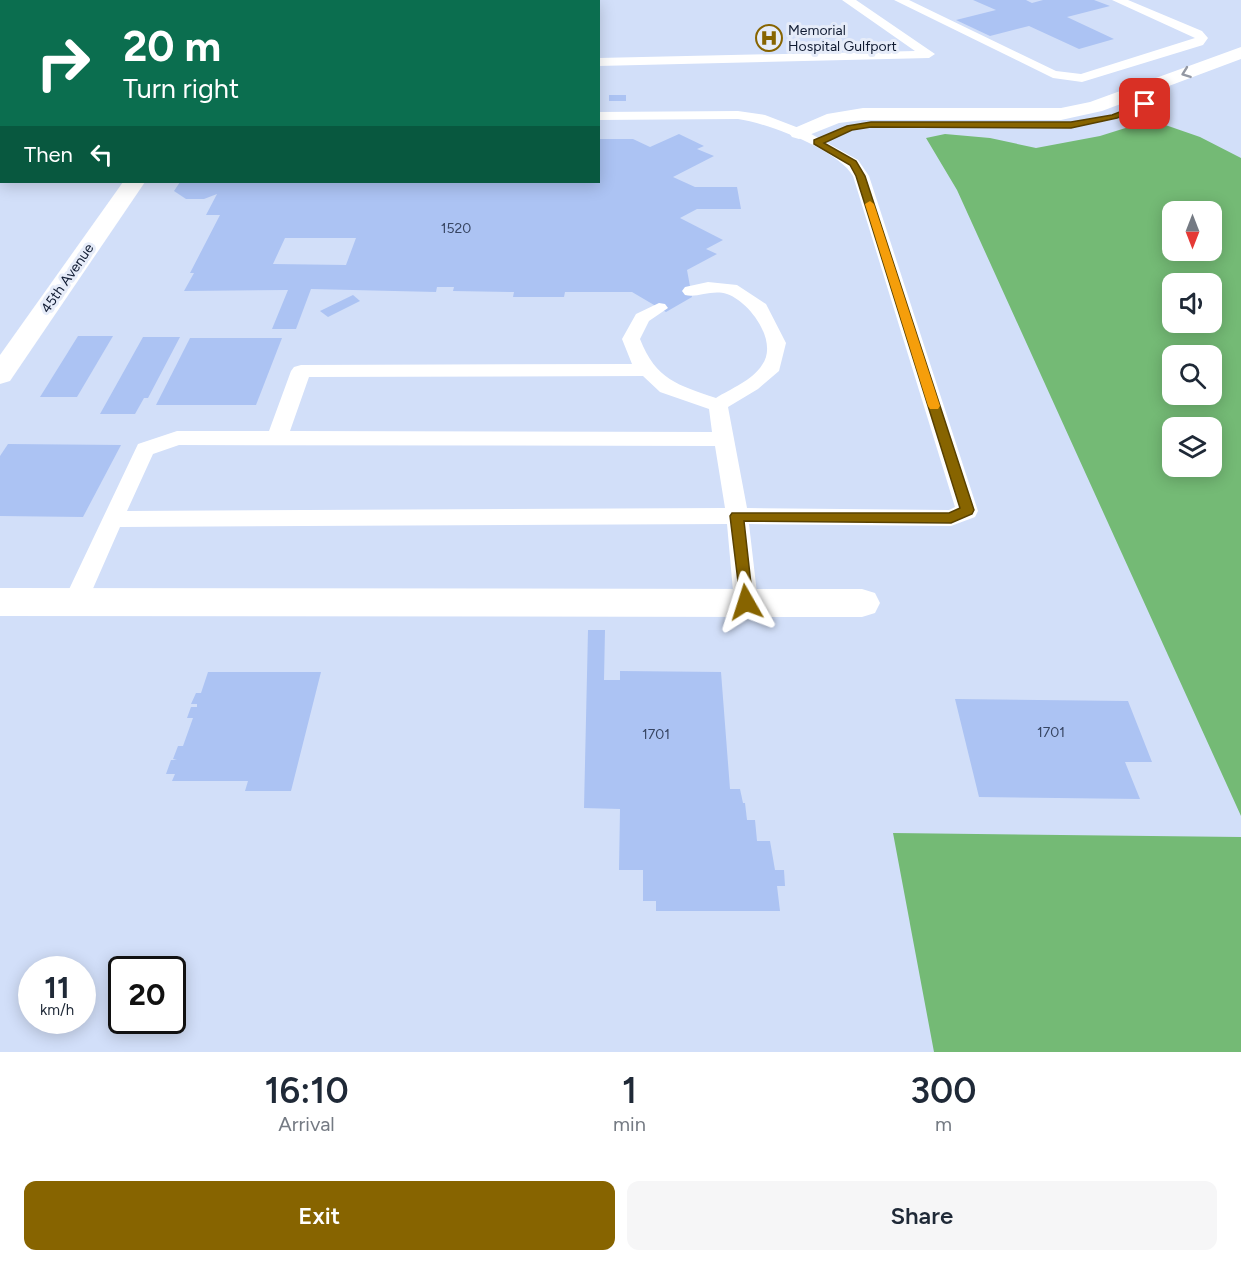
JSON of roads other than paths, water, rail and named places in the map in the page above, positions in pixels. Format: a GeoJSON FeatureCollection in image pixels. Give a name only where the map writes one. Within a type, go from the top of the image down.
{"type":"FeatureCollection","features":[{"type":"Feature","properties":{"kind":"street"},"geometry":{"type":"LineString","coordinates":[[799,133],[834,118],[863,114],[1060,114],[1095,107],[1241,53]]}},
{"type":"Feature","properties":{"kind":"street"},"geometry":{"type":"LineString","coordinates":[[817,142],[850,128],[871,124],[1071,125],[1114,117],[1241,68]]}},
{"type":"Feature","properties":{"kind":"street"},"geometry":{"type":"LineString","coordinates":[[1140,90],[1160,98]]}},
{"type":"Feature","properties":{"kind":"street","name":"45th Avenue"},"geometry":{"type":"LineString","coordinates":[[0,375],[133,183]]}},
{"type":"Feature","properties":{"kind":"street"},"geometry":{"type":"LineString","coordinates":[[0,602],[862,603]]}},
{"type":"Feature","properties":{"kind":"lane"},"geometry":{"type":"LineString","coordinates":[[600,63],[929,54],[848,0]]}},
{"type":"Feature","properties":{"kind":"lane"},"geometry":{"type":"LineString","coordinates":[[900,0],[1053,74],[1072,78],[1082,78],[1199,42],[1202,38],[1198,34],[1118,0]]}},
{"type":"Feature","properties":{"kind":"lane"},"geometry":{"type":"LineString","coordinates":[[112,519],[737,516],[951,518],[967,510],[861,176],[853,163],[799,133],[760,118],[600,116]]}},
{"type":"Feature","properties":{"kind":"lane"},"geometry":{"type":"LineString","coordinates":[[659,308],[642,318],[631,339],[639,361],[668,388],[718,405],[751,385],[772,367],[777,343],[760,308],[731,289],[708,287],[691,291]]}},
{"type":"Feature","properties":{"kind":"lane"},"geometry":{"type":"LineString","coordinates":[[277,438],[301,371],[648,370]]}},
{"type":"Feature","properties":{"kind":"lane"},"geometry":{"type":"LineString","coordinates":[[718,405],[737,516],[746,602]]}},
{"type":"Feature","properties":{"kind":"lane"},"geometry":{"type":"LineString","coordinates":[[75,602],[146,449],[177,438],[724,439]]}},
{"type":"Feature","properties":{"kind":"place","name":"Memorial Hospital Gulfport"},"geometry":{"type":"Point","coordinates":[769,38]}}]}
